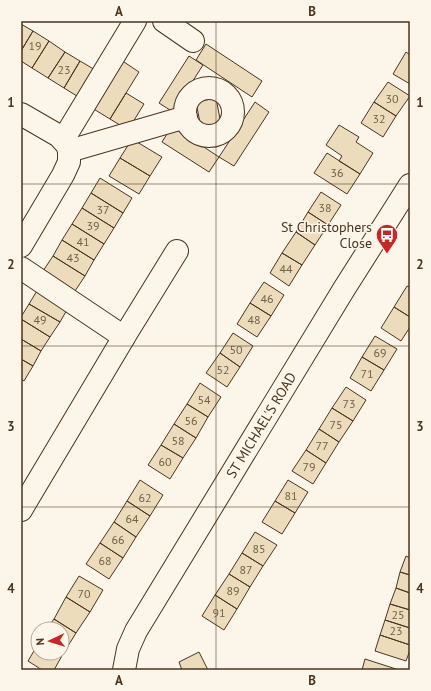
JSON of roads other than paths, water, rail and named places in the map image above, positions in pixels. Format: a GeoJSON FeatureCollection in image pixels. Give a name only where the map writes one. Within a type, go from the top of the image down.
{"type":"FeatureCollection","features":[{"type":"Feature","properties":{"kind":"street"},"geometry":{"type":"LineString","coordinates":[[66,146],[135,21]]}},
{"type":"Feature","properties":{"kind":"street"},"geometry":{"type":"LineString","coordinates":[[164,21],[193,41]]}},
{"type":"Feature","properties":{"kind":"street"},"geometry":{"type":"LineString","coordinates":[[21,114],[59,136],[66,146],[69,162],[63,176],[21,246]]}},
{"type":"Feature","properties":{"kind":"street"},"geometry":{"type":"LineString","coordinates":[[66,146],[186,117]]}},
{"type":"Feature","properties":{"kind":"street","name":"ST MICHAEL'S ROAD"},"geometry":{"type":"LineString","coordinates":[[124,670],[128,649],[136,631],[344,289],[410,185]]}},
{"type":"Feature","properties":{"kind":"street"},"geometry":{"type":"LineString","coordinates":[[21,510],[176,251]]}},
{"type":"Feature","properties":{"kind":"street"},"geometry":{"type":"LineString","coordinates":[[21,268],[124,337]]}},
{"type":"Feature","properties":{"kind":"place","name":"St Christophers Close"},"geometry":{"type":"Point","coordinates":[387,254]}}]}
